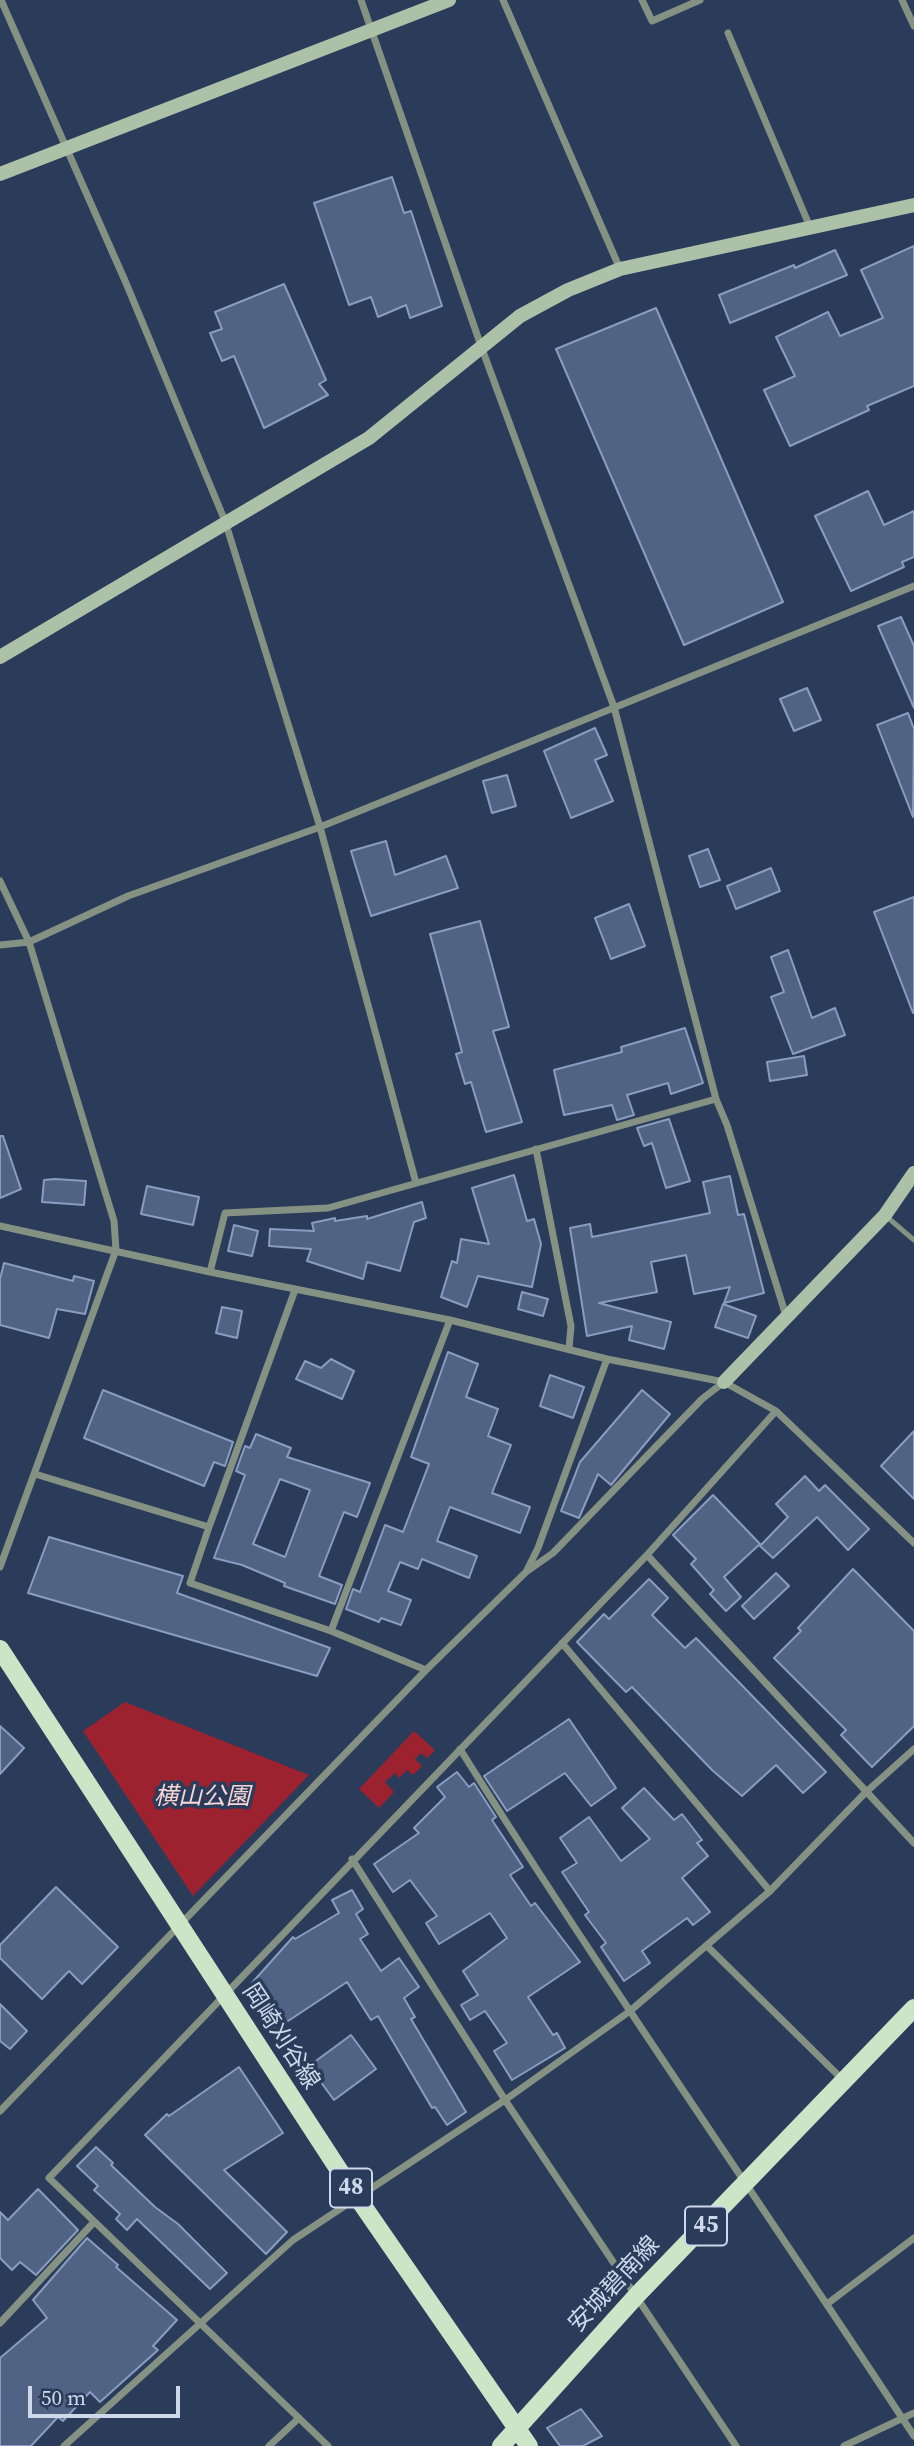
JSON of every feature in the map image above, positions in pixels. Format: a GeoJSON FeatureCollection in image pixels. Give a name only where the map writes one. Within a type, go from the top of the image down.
{"type":"FeatureCollection","features":[{"type":"Feature","properties":{"kind":"main road","name":"岡崎刈谷線"},"geometry":{"type":"LineString","coordinates":[[0,1649],[225,1998],[357,2197],[528,2446]]}},
{"type":"Feature","properties":{"kind":"main road","name":"安城碧南線"},"geometry":{"type":"LineString","coordinates":[[500,2446],[638,2294],[914,2008]]}},
{"type":"Feature","properties":{"kind":"street"},"geometry":{"type":"LineString","coordinates":[[1,0],[127,283],[225,522],[320,827],[416,1183]]}},
{"type":"Feature","properties":{"kind":"street"},"geometry":{"type":"LineString","coordinates":[[361,0],[373,28],[481,346],[614,707],[716,1099],[727,1125],[786,1316]]}},
{"type":"Feature","properties":{"kind":"street"},"geometry":{"type":"LineString","coordinates":[[0,174],[449,0]]}},
{"type":"Feature","properties":{"kind":"street"},"geometry":{"type":"LineString","coordinates":[[503,0],[620,269]]}},
{"type":"Feature","properties":{"kind":"street"},"geometry":{"type":"LineString","coordinates":[[642,0],[652,21],[700,0]]}},
{"type":"Feature","properties":{"kind":"street"},"geometry":{"type":"LineString","coordinates":[[902,0],[914,26]]}},
{"type":"Feature","properties":{"kind":"street"},"geometry":{"type":"LineString","coordinates":[[728,33],[810,227]]}},
{"type":"Feature","properties":{"kind":"street"},"geometry":{"type":"LineString","coordinates":[[0,657],[369,438],[429,392],[481,346],[545,302],[620,269],[914,205]]}},
{"type":"Feature","properties":{"kind":"street"},"geometry":{"type":"LineString","coordinates":[[0,945],[29,942],[128,896],[320,827],[914,586]]}},
{"type":"Feature","properties":{"kind":"street"},"geometry":{"type":"LineString","coordinates":[[0,881],[29,942],[114,1221],[116,1250],[0,1567]]}},
{"type":"Feature","properties":{"kind":"street"},"geometry":{"type":"LineString","coordinates":[[210,1272],[225,1213],[328,1208],[716,1099]]}},
{"type":"Feature","properties":{"kind":"street"},"geometry":{"type":"LineString","coordinates":[[536,1150],[571,1326],[569,1349]]}},
{"type":"Feature","properties":{"kind":"street"},"geometry":{"type":"LineString","coordinates":[[0,2111],[426,1670],[526,1572],[553,1553],[702,1399],[724,1382],[885,1215],[914,1173]]}},
{"type":"Feature","properties":{"kind":"street"},"geometry":{"type":"LineString","coordinates":[[0,1226],[295,1290],[450,1320],[607,1359],[724,1382],[776,1411],[914,1543]]}},
{"type":"Feature","properties":{"kind":"street"},"geometry":{"type":"LineString","coordinates":[[295,1290],[190,1583],[331,1631],[426,1670]]}},
{"type":"Feature","properties":{"kind":"street"},"geometry":{"type":"LineString","coordinates":[[331,1631],[450,1320]]}},
{"type":"Feature","properties":{"kind":"street"},"geometry":{"type":"LineString","coordinates":[[526,1572],[538,1548],[607,1359]]}},
{"type":"Feature","properties":{"kind":"street"},"geometry":{"type":"LineString","coordinates":[[328,2446],[49,2178],[225,1998],[352,1859],[647,1555],[776,1411]]}},
{"type":"Feature","properties":{"kind":"street"},"geometry":{"type":"LineString","coordinates":[[35,1474],[209,1527]]}},
{"type":"Feature","properties":{"kind":"street"},"geometry":{"type":"LineString","coordinates":[[647,1555],[914,1843]]}},
{"type":"Feature","properties":{"kind":"street"},"geometry":{"type":"LineString","coordinates":[[562,1643],[770,1891]]}},
{"type":"Feature","properties":{"kind":"street"},"geometry":{"type":"LineString","coordinates":[[460,1749],[630,2011],[748,2183],[914,2436]]}},
{"type":"Feature","properties":{"kind":"street"},"geometry":{"type":"LineString","coordinates":[[64,2446],[293,2240],[505,2099],[630,2011],[770,1891],[866,1793],[914,1749]]}},
{"type":"Feature","properties":{"kind":"street"},"geometry":{"type":"LineString","coordinates":[[352,1859],[505,2099],[638,2294],[736,2446]]}},
{"type":"Feature","properties":{"kind":"street"},"geometry":{"type":"LineString","coordinates":[[707,1946],[845,2082]]}},
{"type":"Feature","properties":{"kind":"street"},"geometry":{"type":"LineString","coordinates":[[0,2323],[94,2222]]}},
{"type":"Feature","properties":{"kind":"street"},"geometry":{"type":"LineString","coordinates":[[827,2304],[914,2238]]}},
{"type":"Feature","properties":{"kind":"street"},"geometry":{"type":"LineString","coordinates":[[844,2446],[914,2413]]}},
{"type":"Feature","properties":{"kind":"street"},"geometry":{"type":"LineString","coordinates":[[269,2446],[299,2418]]}},
{"type":"Feature","properties":{"kind":"lane"},"geometry":{"type":"LineString","coordinates":[[885,1215],[914,1240]]}},
{"type":"Feature","properties":{"kind":"green space","name":"横山公園"},"geometry":{"type":"Polygon","coordinates":[[[125,1702],[309,1775],[193,1896],[83,1731],[125,1702]]]}},
{"type":"Feature","properties":{"kind":"green space"},"geometry":{"type":"Polygon","coordinates":[[[414,1731],[435,1750],[427,1758],[421,1753],[415,1759],[422,1766],[413,1775],[407,1770],[399,1778],[395,1773],[385,1782],[394,1792],[379,1808],[359,1789],[414,1731]]]}},
{"type":"Feature","properties":{"kind":"building"},"geometry":{"type":"Polygon","coordinates":[[[392,177],[404,213],[411,211],[442,306],[410,318],[406,305],[378,317],[371,297],[349,305],[314,203],[392,177]]]}},
{"type":"Feature","properties":{"kind":"building"},"geometry":{"type":"Polygon","coordinates":[[[914,246],[914,386],[867,406],[869,410],[790,446],[764,390],[795,376],[776,337],[828,312],[840,336],[883,318],[861,270],[914,246]]]}},
{"type":"Feature","properties":{"kind":"building"},"geometry":{"type":"Polygon","coordinates":[[[835,250],[847,275],[730,323],[719,295],[794,265],[795,268],[835,250]]]}},
{"type":"Feature","properties":{"kind":"building"},"geometry":{"type":"Polygon","coordinates":[[[284,284],[326,380],[319,384],[328,395],[264,428],[234,356],[222,361],[210,333],[222,329],[215,312],[284,284]]]}},
{"type":"Feature","properties":{"kind":"building"},"geometry":{"type":"Polygon","coordinates":[[[656,308],[783,602],[684,645],[556,349],[656,308]]]}},
{"type":"Feature","properties":{"kind":"building"},"geometry":{"type":"Polygon","coordinates":[[[868,491],[884,525],[914,511],[914,557],[902,562],[904,567],[851,591],[815,516],[868,491]]]}},
{"type":"Feature","properties":{"kind":"building"},"geometry":{"type":"Polygon","coordinates":[[[901,617],[914,646],[914,708],[878,626],[901,617]]]}},
{"type":"Feature","properties":{"kind":"building"},"geometry":{"type":"Polygon","coordinates":[[[807,688],[821,720],[794,731],[780,699],[807,688]]]}},
{"type":"Feature","properties":{"kind":"building"},"geometry":{"type":"Polygon","coordinates":[[[908,713],[914,729],[913,817],[877,725],[908,713]]]}},
{"type":"Feature","properties":{"kind":"building"},"geometry":{"type":"Polygon","coordinates":[[[595,728],[607,755],[595,760],[613,801],[571,818],[544,751],[595,728]]]}},
{"type":"Feature","properties":{"kind":"building"},"geometry":{"type":"Polygon","coordinates":[[[507,775],[516,806],[492,813],[483,781],[507,775]]]}},
{"type":"Feature","properties":{"kind":"building"},"geometry":{"type":"Polygon","coordinates":[[[386,841],[395,875],[446,856],[458,888],[371,916],[351,851],[386,841]]]}},
{"type":"Feature","properties":{"kind":"building"},"geometry":{"type":"Polygon","coordinates":[[[708,849],[720,880],[700,887],[689,856],[708,849]]]}},
{"type":"Feature","properties":{"kind":"building"},"geometry":{"type":"Polygon","coordinates":[[[771,868],[780,891],[736,909],[727,886],[771,868]]]}},
{"type":"Feature","properties":{"kind":"building"},"geometry":{"type":"Polygon","coordinates":[[[914,897],[914,1012],[913,1013],[874,912],[914,897]]]}},
{"type":"Feature","properties":{"kind":"building"},"geometry":{"type":"Polygon","coordinates":[[[629,904],[645,946],[611,959],[595,918],[629,904]]]}},
{"type":"Feature","properties":{"kind":"building"},"geometry":{"type":"Polygon","coordinates":[[[480,921],[509,1027],[493,1031],[522,1122],[486,1132],[471,1082],[465,1084],[456,1054],[462,1052],[430,934],[480,921]]]}},
{"type":"Feature","properties":{"kind":"building"},"geometry":{"type":"Polygon","coordinates":[[[788,950],[812,1018],[835,1008],[845,1035],[793,1054],[771,997],[784,992],[771,957],[788,950]]]}},
{"type":"Feature","properties":{"kind":"building"},"geometry":{"type":"Polygon","coordinates":[[[685,1028],[703,1083],[671,1094],[668,1083],[627,1095],[634,1115],[617,1120],[612,1105],[564,1115],[554,1070],[622,1052],[621,1047],[685,1028]]]}},
{"type":"Feature","properties":{"kind":"building"},"geometry":{"type":"Polygon","coordinates":[[[804,1056],[807,1075],[770,1081],[767,1062],[804,1056]]]}},
{"type":"Feature","properties":{"kind":"building"},"geometry":{"type":"Polygon","coordinates":[[[669,1119],[690,1181],[666,1188],[652,1143],[644,1146],[637,1128],[669,1119]]]}},
{"type":"Feature","properties":{"kind":"building"},"geometry":{"type":"Polygon","coordinates":[[[0,1136],[3,1136],[21,1189],[0,1198],[0,1136]]]}},
{"type":"Feature","properties":{"kind":"building"},"geometry":{"type":"Polygon","coordinates":[[[514,1175],[527,1221],[534,1219],[541,1244],[532,1287],[478,1276],[467,1307],[441,1297],[452,1261],[457,1263],[461,1239],[489,1244],[472,1188],[514,1175]]]}},
{"type":"Feature","properties":{"kind":"building"},"geometry":{"type":"Polygon","coordinates":[[[730,1176],[738,1215],[744,1214],[764,1293],[724,1303],[730,1287],[694,1294],[686,1255],[651,1262],[657,1292],[599,1303],[671,1322],[664,1349],[629,1340],[632,1326],[587,1336],[570,1228],[590,1224],[592,1237],[710,1213],[703,1182],[730,1176]]]}},
{"type":"Feature","properties":{"kind":"building"},"geometry":{"type":"Polygon","coordinates":[[[44,1180],[86,1181],[84,1205],[42,1202],[44,1180]]]}},
{"type":"Feature","properties":{"kind":"building"},"geometry":{"type":"Polygon","coordinates":[[[147,1186],[199,1197],[193,1225],[141,1214],[147,1186]]]}},
{"type":"Feature","properties":{"kind":"building"},"geometry":{"type":"Polygon","coordinates":[[[422,1202],[426,1218],[414,1222],[400,1271],[367,1262],[363,1279],[307,1261],[311,1249],[269,1246],[270,1229],[314,1231],[312,1223],[335,1218],[335,1221],[367,1216],[367,1219],[422,1202]]]}},
{"type":"Feature","properties":{"kind":"building"},"geometry":{"type":"Polygon","coordinates":[[[234,1225],[258,1231],[252,1256],[228,1251],[234,1225]]]}},
{"type":"Feature","properties":{"kind":"building"},"geometry":{"type":"Polygon","coordinates":[[[4,1263],[73,1281],[74,1276],[94,1281],[85,1314],[57,1309],[49,1338],[0,1325],[0,1279],[4,1263]]]}},
{"type":"Feature","properties":{"kind":"building"},"geometry":{"type":"Polygon","coordinates":[[[522,1292],[548,1299],[543,1316],[518,1309],[522,1292]]]}},
{"type":"Feature","properties":{"kind":"building"},"geometry":{"type":"Polygon","coordinates":[[[723,1304],[756,1316],[748,1338],[715,1327],[723,1304]]]}},
{"type":"Feature","properties":{"kind":"building"},"geometry":{"type":"Polygon","coordinates":[[[222,1307],[242,1311],[237,1338],[216,1333],[222,1307]]]}},
{"type":"Feature","properties":{"kind":"building"},"geometry":{"type":"Polygon","coordinates":[[[448,1352],[478,1364],[466,1397],[498,1409],[488,1436],[511,1445],[492,1493],[530,1507],[520,1533],[450,1507],[437,1541],[477,1556],[469,1578],[422,1559],[418,1569],[400,1562],[388,1591],[411,1600],[401,1625],[381,1618],[379,1622],[346,1609],[353,1589],[360,1592],[385,1525],[403,1532],[429,1464],[411,1457],[448,1352]]]}},
{"type":"Feature","properties":{"kind":"building"},"geometry":{"type":"Polygon","coordinates":[[[331,1359],[354,1371],[342,1399],[296,1379],[305,1361],[321,1368],[331,1359]]]}},
{"type":"Feature","properties":{"kind":"building"},"geometry":{"type":"Polygon","coordinates":[[[550,1375],[584,1387],[573,1418],[540,1406],[550,1375]]]}},
{"type":"Feature","properties":{"kind":"building"},"geometry":{"type":"Polygon","coordinates":[[[103,1390],[233,1442],[225,1466],[214,1462],[204,1486],[84,1438],[103,1390]]]}},
{"type":"Feature","properties":{"kind":"building"},"geometry":{"type":"Polygon","coordinates":[[[642,1390],[670,1414],[611,1485],[598,1474],[579,1518],[561,1511],[580,1462],[642,1390]]]}},
{"type":"Feature","properties":{"kind":"building"},"geometry":{"type":"Polygon","coordinates":[[[914,1431],[914,1499],[881,1466],[914,1431]]]}},
{"type":"Feature","properties":{"kind":"building"},"geometry":{"type":"Polygon","coordinates":[[[256,1434],[291,1448],[287,1457],[370,1483],[357,1517],[344,1512],[319,1576],[342,1585],[335,1604],[284,1586],[285,1583],[242,1565],[214,1558],[245,1475],[236,1471],[245,1446],[250,1448],[256,1434]],[[280,1479],[253,1544],[285,1557],[310,1490],[280,1479]]]}},
{"type":"Feature","properties":{"kind":"building"},"geometry":{"type":"Polygon","coordinates":[[[805,1476],[819,1491],[825,1485],[869,1529],[848,1550],[817,1517],[773,1558],[760,1546],[788,1517],[776,1504],[805,1476]]]}},
{"type":"Feature","properties":{"kind":"building"},"geometry":{"type":"Polygon","coordinates":[[[713,1495],[760,1544],[724,1577],[741,1597],[726,1611],[710,1594],[714,1590],[691,1564],[696,1559],[673,1535],[713,1495]]]}},
{"type":"Feature","properties":{"kind":"building"},"geometry":{"type":"Polygon","coordinates":[[[49,1537],[183,1576],[177,1593],[330,1648],[317,1676],[28,1593],[49,1537]]]}},
{"type":"Feature","properties":{"kind":"building"},"geometry":{"type":"Polygon","coordinates":[[[853,1569],[914,1631],[914,1726],[872,1767],[841,1735],[846,1730],[774,1658],[801,1631],[798,1628],[853,1569]]]}},
{"type":"Feature","properties":{"kind":"building"},"geometry":{"type":"Polygon","coordinates":[[[776,1573],[789,1586],[754,1619],[742,1606],[776,1573]]]}},
{"type":"Feature","properties":{"kind":"building"},"geometry":{"type":"Polygon","coordinates":[[[649,1579],[668,1598],[652,1615],[685,1648],[696,1638],[826,1772],[803,1793],[776,1765],[742,1796],[712,1770],[632,1687],[626,1692],[577,1642],[604,1614],[609,1619],[649,1579]]]}},
{"type":"Feature","properties":{"kind":"building"},"geometry":{"type":"Polygon","coordinates":[[[569,1719],[616,1788],[591,1806],[565,1773],[507,1811],[484,1776],[569,1719]]]}},
{"type":"Feature","properties":{"kind":"building"},"geometry":{"type":"Polygon","coordinates":[[[0,1726],[24,1748],[0,1774],[0,1726]]]}},
{"type":"Feature","properties":{"kind":"building"},"geometry":{"type":"Polygon","coordinates":[[[457,1772],[469,1787],[474,1783],[496,1817],[492,1820],[523,1867],[510,1875],[531,1906],[535,1903],[580,1962],[528,1997],[553,2035],[557,2033],[565,2048],[512,2080],[494,2051],[507,2043],[485,2011],[470,2020],[461,2005],[478,1995],[463,1971],[507,1938],[490,1913],[439,1944],[426,1923],[437,1916],[410,1880],[393,1892],[374,1864],[419,1833],[414,1828],[445,1797],[437,1787],[457,1772]]]}},
{"type":"Feature","properties":{"kind":"building"},"geometry":{"type":"Polygon","coordinates":[[[644,1788],[674,1820],[682,1814],[702,1840],[697,1843],[708,1856],[682,1878],[710,1912],[693,1925],[687,1918],[642,1951],[650,1963],[624,1981],[601,1947],[606,1943],[585,1915],[589,1912],[562,1872],[577,1863],[560,1838],[589,1817],[621,1861],[650,1839],[622,1808],[644,1788]]]}},
{"type":"Feature","properties":{"kind":"building"},"geometry":{"type":"Polygon","coordinates":[[[56,1887],[118,1947],[82,1984],[69,1971],[42,1999],[0,1958],[0,1945],[56,1887]]]}},
{"type":"Feature","properties":{"kind":"building"},"geometry":{"type":"Polygon","coordinates":[[[352,1890],[363,1909],[356,1914],[368,1934],[360,1939],[381,1971],[399,1958],[419,1987],[404,1998],[415,2017],[411,2019],[466,2112],[447,2125],[435,2107],[432,2108],[378,2016],[371,2020],[347,1982],[276,2029],[251,1984],[293,1937],[295,1939],[339,1913],[332,1900],[352,1890]]]}},
{"type":"Feature","properties":{"kind":"building"},"geometry":{"type":"Polygon","coordinates":[[[0,2004],[27,2031],[10,2049],[0,2041],[0,2004]]]}},
{"type":"Feature","properties":{"kind":"building"},"geometry":{"type":"Polygon","coordinates":[[[351,2035],[376,2069],[334,2100],[309,2066],[351,2035]]]}},
{"type":"Feature","properties":{"kind":"building"},"geometry":{"type":"Polygon","coordinates":[[[239,2067],[283,2133],[224,2170],[287,2232],[266,2254],[145,2135],[167,2114],[169,2116],[239,2067]]]}},
{"type":"Feature","properties":{"kind":"building"},"geometry":{"type":"Polygon","coordinates":[[[96,2147],[113,2163],[111,2165],[155,2207],[178,2224],[227,2273],[210,2289],[137,2219],[127,2230],[116,2219],[120,2214],[94,2190],[98,2186],[77,2166],[96,2147]]]}},
{"type":"Feature","properties":{"kind":"building"},"geometry":{"type":"Polygon","coordinates":[[[38,2189],[78,2230],[36,2275],[20,2262],[12,2270],[0,2258],[0,2212],[8,2220],[38,2189]]]}},
{"type":"Feature","properties":{"kind":"building"},"geometry":{"type":"Polygon","coordinates":[[[87,2238],[177,2320],[153,2346],[158,2350],[100,2402],[90,2392],[63,2421],[58,2417],[31,2446],[0,2446],[0,2358],[47,2318],[33,2300],[87,2238]]]}},
{"type":"Feature","properties":{"kind":"building"},"geometry":{"type":"Polygon","coordinates":[[[581,2409],[602,2436],[583,2446],[560,2446],[547,2428],[581,2409]]]}}]}
